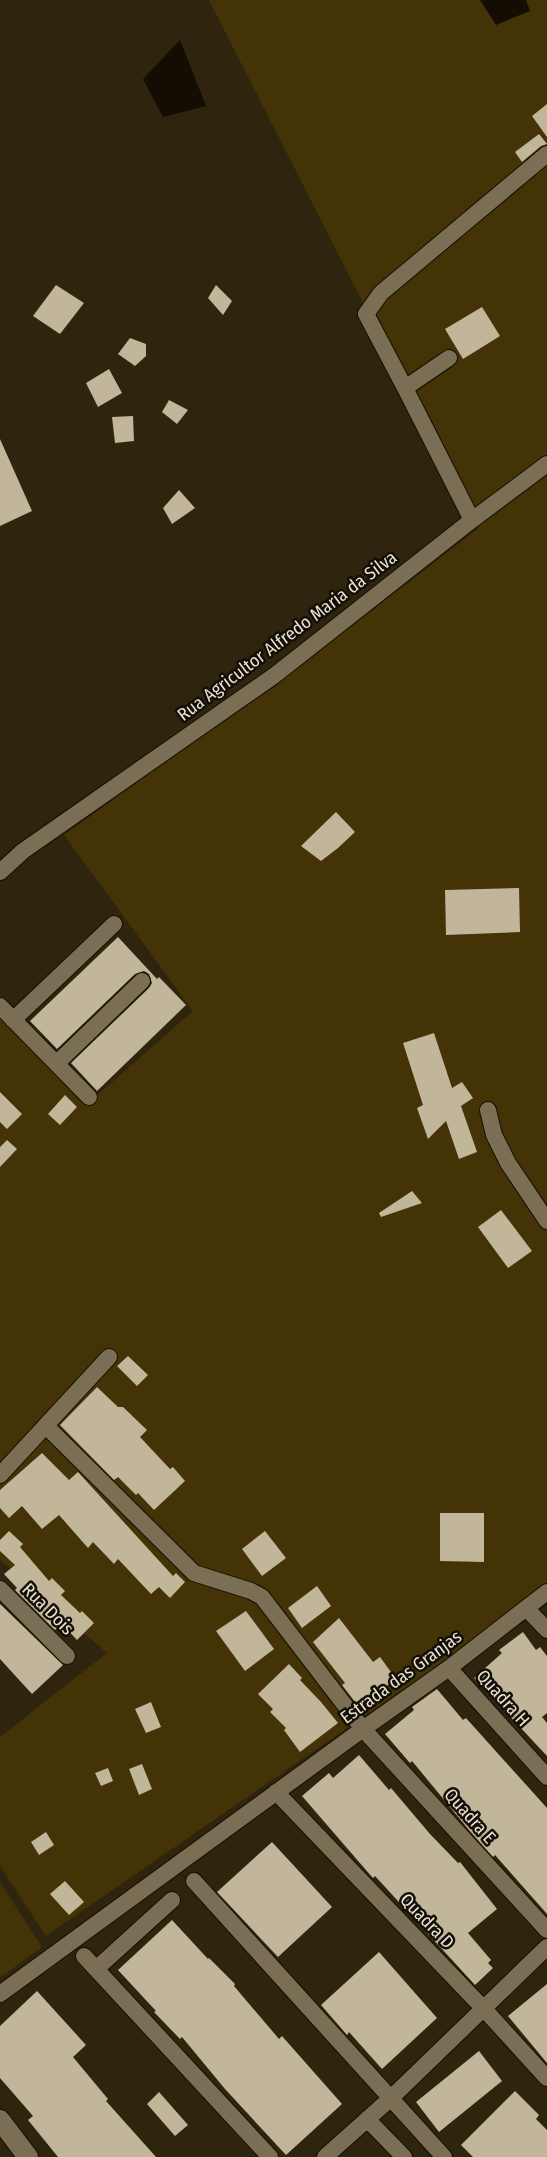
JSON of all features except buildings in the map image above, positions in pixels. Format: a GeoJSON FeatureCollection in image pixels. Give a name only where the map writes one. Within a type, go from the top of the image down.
{"type":"FeatureCollection","features":[{"type":"Feature","properties":{"kind":"street"},"geometry":{"type":"LineString","coordinates":[[472,520],[366,314],[381,293],[547,154]]}},
{"type":"Feature","properties":{"kind":"street"},"geometry":{"type":"LineString","coordinates":[[405,388],[449,358]]}},
{"type":"Feature","properties":{"kind":"street","name":"Rua Agricultor Alfredo Maria da Silva"},"geometry":{"type":"LineString","coordinates":[[0,872],[23,851],[275,675],[472,520],[547,464]]}},
{"type":"Feature","properties":{"kind":"street"},"geometry":{"type":"LineString","coordinates":[[13,1020],[114,924]]}},
{"type":"Feature","properties":{"kind":"street"},"geometry":{"type":"LineString","coordinates":[[57,1064],[142,981]]}},
{"type":"Feature","properties":{"kind":"street"},"geometry":{"type":"LineString","coordinates":[[0,1006],[90,1097]]}},
{"type":"Feature","properties":{"kind":"street"},"geometry":{"type":"LineString","coordinates":[[488,1110],[494,1135],[508,1163],[547,1221]]}},
{"type":"Feature","properties":{"kind":"street"},"geometry":{"type":"LineString","coordinates":[[0,1475],[109,1357]]}},
{"type":"Feature","properties":{"kind":"street","name":"Quadra E"},"geometry":{"type":"LineString","coordinates":[[46,1426],[194,1573],[251,1591],[262,1597],[363,1729],[547,1930]]}},
{"type":"Feature","properties":{"kind":"street","name":"Rua Dois"},"geometry":{"type":"LineString","coordinates":[[0,1589],[67,1656]]}},
{"type":"Feature","properties":{"kind":"street","name":"Estrada das Granjas"},"geometry":{"type":"LineString","coordinates":[[0,1994],[449,1668],[547,1592]]}},
{"type":"Feature","properties":{"kind":"street"},"geometry":{"type":"LineString","coordinates":[[527,1609],[547,1630]]}},
{"type":"Feature","properties":{"kind":"street","name":"Quadra H"},"geometry":{"type":"LineString","coordinates":[[449,1668],[547,1777]]}},
{"type":"Feature","properties":{"kind":"street","name":"Quadra D"},"geometry":{"type":"LineString","coordinates":[[276,1792],[484,2009],[547,2078]]}},
{"type":"Feature","properties":{"kind":"street"},"geometry":{"type":"LineString","coordinates":[[194,1882],[444,2157]]}},
{"type":"Feature","properties":{"kind":"street"},"geometry":{"type":"LineString","coordinates":[[96,1969],[172,1900]]}},
{"type":"Feature","properties":{"kind":"street"},"geometry":{"type":"LineString","coordinates":[[325,2157],[391,2098],[547,1947]]}},
{"type":"Feature","properties":{"kind":"street"},"geometry":{"type":"LineString","coordinates":[[84,1956],[270,2157]]}},
{"type":"Feature","properties":{"kind":"street"},"geometry":{"type":"LineString","coordinates":[[367,2119],[404,2157]]}},
{"type":"Feature","properties":{"kind":"street"},"geometry":{"type":"LineString","coordinates":[[0,2120],[23,2155]]}},
{"type":"Feature","properties":{"kind":"shaded area"},"geometry":{"type":"Polygon","coordinates":[[[209,0],[547,0],[547,1590],[46,1936],[0,1866],[0,1737],[107,1653],[0,1560],[0,1018],[87,1104],[193,1011],[64,835],[314,655],[478,529],[209,0]]]}},
{"type":"Feature","properties":{"kind":"shaded area"},"geometry":{"type":"Polygon","coordinates":[[[480,0],[526,0],[530,11],[496,25],[480,0]]]}},
{"type":"Feature","properties":{"kind":"shaded area"},"geometry":{"type":"Polygon","coordinates":[[[180,40],[206,106],[163,117],[143,79],[180,40]]]}},
{"type":"Feature","properties":{"kind":"shaded area"},"geometry":{"type":"Polygon","coordinates":[[[0,1882],[42,1947],[0,1978],[0,1882]]]}}]}
